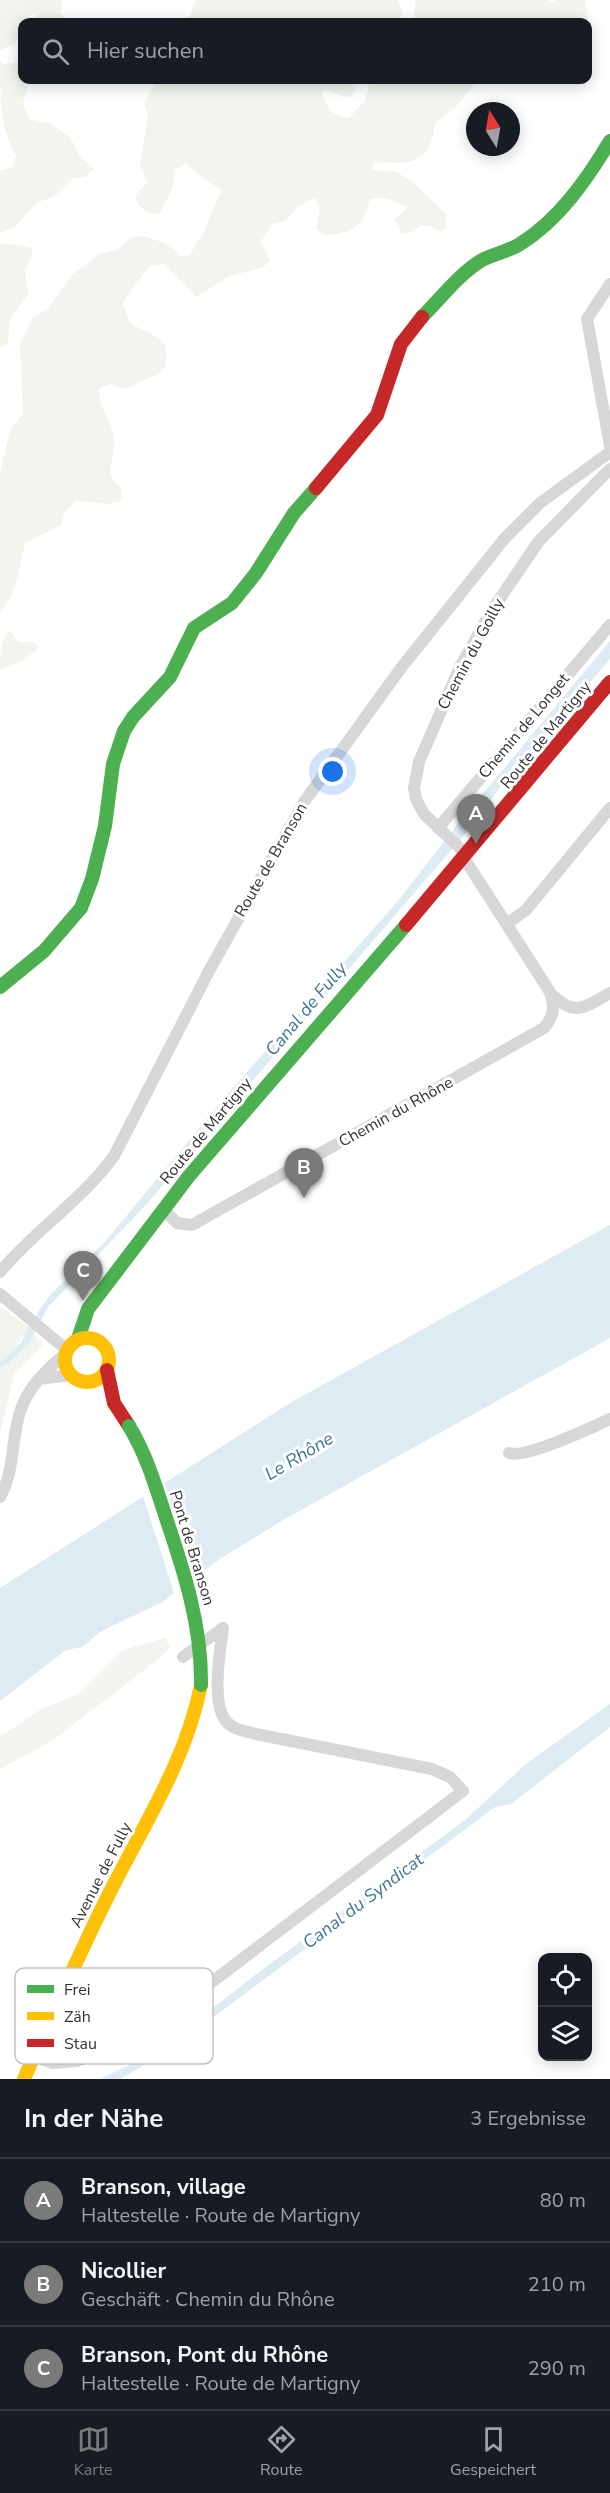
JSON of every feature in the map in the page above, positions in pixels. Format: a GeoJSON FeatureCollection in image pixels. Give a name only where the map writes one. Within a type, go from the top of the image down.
{"type":"FeatureCollection","features":[{"type":"Feature","properties":{"kind":"main road"},"geometry":{"type":"LineString","coordinates":[[0,987],[44,951],[81,908],[92,879],[105,826],[113,764],[124,731],[133,717],[170,677],[194,628],[237,597],[256,573],[294,513],[377,416],[401,344],[413,327],[466,272],[483,260],[520,244],[534,234],[584,184],[610,141]]}},
{"type":"Feature","properties":{"kind":"main road","name":"Route de Martigny"},"geometry":{"type":"LineString","coordinates":[[78,1339],[92,1305],[163,1209],[610,682]]}},
{"type":"Feature","properties":{"kind":"main road"},"geometry":{"type":"LineString","coordinates":[[92,1305],[102,1343],[109,1356],[107,1371],[114,1403]]}},
{"type":"Feature","properties":{"kind":"main road"},"geometry":{"type":"LineString","coordinates":[[102,1343],[90,1338],[78,1339],[66,1352],[65,1365],[70,1375],[87,1382],[114,1403]]}},
{"type":"Feature","properties":{"kind":"main road"},"geometry":{"type":"LineString","coordinates":[[87,1382],[98,1379],[107,1371]]}},
{"type":"Feature","properties":{"kind":"main road","name":"Pont de Branson"},"geometry":{"type":"LineString","coordinates":[[114,1403],[129,1426],[152,1473],[189,1592],[201,1647],[201,1685]]}},
{"type":"Feature","properties":{"kind":"main road","name":"Avenue de Fully"},"geometry":{"type":"LineString","coordinates":[[74,1968],[97,1919],[187,1746],[197,1713],[201,1685]]}},
{"type":"Feature","properties":{"kind":"main road","name":"Avenue de Fully"},"geometry":{"type":"LineString","coordinates":[[24,2079],[31,2064]]}},
{"type":"Feature","properties":{"kind":"street"},"geometry":{"type":"LineString","coordinates":[[610,284],[587,318],[610,446]]}},
{"type":"Feature","properties":{"kind":"street","name":"Route de Branson"},"geometry":{"type":"LineString","coordinates":[[0,1272],[27,1243],[93,1181],[114,1156],[210,969],[304,802],[401,668],[514,529],[540,503],[610,452]]}},
{"type":"Feature","properties":{"kind":"street","name":"Chemin du Goilly"},"geometry":{"type":"LineString","coordinates":[[550,992],[463,854],[424,814],[414,788],[428,740],[460,667],[492,610],[533,549],[610,469]]}},
{"type":"Feature","properties":{"kind":"street","name":"Chemin de Longet"},"geometry":{"type":"LineString","coordinates":[[440,830],[610,625]]}},
{"type":"Feature","properties":{"kind":"street"},"geometry":{"type":"LineString","coordinates":[[507,924],[526,910],[610,808]]}},
{"type":"Feature","properties":{"kind":"street"},"geometry":{"type":"LineString","coordinates":[[550,992],[564,1005],[575,1009],[587,1006],[610,993]]}},
{"type":"Feature","properties":{"kind":"street","name":"Chemin du Rhône"},"geometry":{"type":"LineString","coordinates":[[163,1209],[177,1223],[192,1225],[537,1034],[546,1026],[553,1014],[550,992]]}},
{"type":"Feature","properties":{"kind":"street"},"geometry":{"type":"LineString","coordinates":[[0,1294],[53,1338],[66,1352],[28,1393],[20,1413],[11,1467],[0,1497]]}},
{"type":"Feature","properties":{"kind":"street"},"geometry":{"type":"LineString","coordinates":[[39,1379],[70,1375]]}},
{"type":"Feature","properties":{"kind":"street"},"geometry":{"type":"LineString","coordinates":[[509,1453],[516,1455],[563,1440],[610,1419]]}},
{"type":"Feature","properties":{"kind":"street"},"geometry":{"type":"LineString","coordinates":[[183,1657],[223,1628],[219,1702],[222,1714],[228,1723],[256,1734],[432,1769],[450,1777],[463,1791],[213,1981]]}},
{"type":"Feature","properties":{"kind":"shaded area"},"geometry":{"type":"Polygon","coordinates":[[[0,0],[63,0],[60,12],[64,18],[37,18],[35,12],[27,18],[18,18],[18,35],[15,44],[0,50],[0,0]]]}},
{"type":"Feature","properties":{"kind":"shaded area"},"geometry":{"type":"Polygon","coordinates":[[[196,0],[398,0],[403,14],[400,18],[189,18],[196,0]]]}},
{"type":"Feature","properties":{"kind":"shaded area"},"geometry":{"type":"Polygon","coordinates":[[[415,0],[547,0],[553,3],[556,0],[585,0],[588,18],[414,18],[415,0]]]}},
{"type":"Feature","properties":{"kind":"shaded area"},"geometry":{"type":"Polygon","coordinates":[[[0,61],[3,64],[18,62],[18,84],[25,84],[28,89],[23,103],[29,119],[51,124],[71,138],[78,154],[94,169],[85,177],[73,178],[55,196],[36,203],[15,227],[0,233],[0,171],[13,167],[16,156],[4,123],[0,61]]]}},
{"type":"Feature","properties":{"kind":"shaded area"},"geometry":{"type":"Polygon","coordinates":[[[155,84],[356,84],[352,96],[348,97],[322,92],[331,110],[339,116],[349,118],[365,101],[369,84],[475,84],[454,109],[435,123],[429,146],[418,159],[400,163],[376,162],[371,168],[377,171],[398,173],[411,181],[445,213],[447,228],[439,231],[431,226],[421,225],[413,232],[401,233],[395,219],[407,208],[389,199],[375,198],[370,199],[364,216],[355,227],[343,233],[325,236],[316,229],[320,208],[315,198],[298,206],[286,221],[273,224],[261,241],[270,261],[263,267],[227,277],[197,297],[165,264],[151,265],[132,288],[123,304],[130,323],[158,338],[166,346],[166,366],[158,374],[125,389],[110,384],[99,388],[102,407],[114,438],[110,475],[121,489],[122,501],[107,504],[76,501],[65,512],[61,525],[25,543],[11,597],[0,612],[0,474],[9,433],[23,414],[20,343],[34,316],[46,310],[72,275],[99,254],[116,250],[131,238],[145,236],[169,245],[181,256],[189,255],[204,231],[221,191],[185,163],[176,170],[172,190],[159,214],[141,207],[135,196],[147,183],[140,164],[148,117],[144,102],[155,84]]]}},
{"type":"Feature","properties":{"kind":"shaded area"},"geometry":{"type":"Polygon","coordinates":[[[0,243],[31,247],[33,255],[25,269],[28,295],[10,319],[8,343],[0,348],[0,243]]]}},
{"type":"Feature","properties":{"kind":"shaded area"},"geometry":{"type":"Polygon","coordinates":[[[10,631],[19,642],[32,642],[39,647],[23,661],[0,670],[2,642],[10,631]]]}},
{"type":"Feature","properties":{"kind":"shaded area"},"geometry":{"type":"Polygon","coordinates":[[[0,1306],[28,1327],[14,1351],[0,1362],[0,1306]]]}},
{"type":"Feature","properties":{"kind":"shaded area"},"geometry":{"type":"Polygon","coordinates":[[[34,1335],[43,1344],[14,1375],[0,1434],[0,1367],[9,1363],[34,1335]]]}},
{"type":"Feature","properties":{"kind":"shaded area"},"geometry":{"type":"Polygon","coordinates":[[[165,1638],[170,1647],[161,1657],[52,1741],[0,1769],[0,1737],[38,1711],[80,1693],[123,1650],[165,1638]]]}},
{"type":"Feature","properties":{"kind":"water","name":"Canal de Fully"},"geometry":{"type":"Polygon","coordinates":[[[610,641],[610,659],[505,781],[464,835],[146,1205],[48,1307],[31,1340],[9,1363],[0,1367],[0,1362],[21,1343],[28,1327],[50,1295],[104,1243],[225,1097],[397,902],[460,821],[610,641]]]}},
{"type":"Feature","properties":{"kind":"water","name":"Le Rhône"},"geometry":{"type":"Polygon","coordinates":[[[610,1225],[610,1338],[285,1519],[221,1558],[162,1602],[100,1632],[82,1647],[66,1650],[0,1701],[0,1588],[290,1403],[610,1225]]]}},
{"type":"Feature","properties":{"kind":"water","name":"Canal du Syndicat"},"geometry":{"type":"Polygon","coordinates":[[[610,1704],[610,1727],[511,1804],[495,1807],[213,2018],[213,2008],[465,1820],[526,1764],[610,1704]]]}},
{"type":"Feature","properties":{"kind":"water","name":"Canal du Syndicat"},"geometry":{"type":"Polygon","coordinates":[[[131,2064],[146,2064],[120,2079],[100,2079],[131,2064]]]}},
{"type":"Feature","properties":{"kind":"pier"},"geometry":{"type":"Polygon","coordinates":[[[163,1479],[196,1581],[175,1596],[142,1493],[163,1479]]]}},
{"type":"Feature","properties":{"kind":"traffic: fast"},"geometry":{"type":"LineString","coordinates":[[422,317],[458,279],[474,266],[482,260],[520,244],[560,211],[582,184],[610,141]]}},
{"type":"Feature","properties":{"kind":"traffic: fast"},"geometry":{"type":"LineString","coordinates":[[0,987],[44,951],[81,908],[92,879],[105,826],[113,764],[124,731],[133,717],[170,677],[194,628],[232,603],[256,573],[294,513],[316,488]]}},
{"type":"Feature","properties":{"kind":"traffic: fast"},"geometry":{"type":"LineString","coordinates":[[78,1339],[88,1309],[189,1176],[406,925]]}},
{"type":"Feature","properties":{"kind":"traffic: fast"},"geometry":{"type":"LineString","coordinates":[[129,1426],[150,1469],[185,1578],[195,1620],[201,1663],[201,1685]]}},
{"type":"Feature","properties":{"kind":"traffic: slow"},"geometry":{"type":"LineString","coordinates":[[87,1338],[96,1339],[103,1344],[108,1351],[109,1360],[108,1369],[103,1376],[96,1381],[87,1382],[78,1381],[71,1376],[66,1369],[65,1360],[66,1351],[71,1344],[78,1339],[87,1338]]}},
{"type":"Feature","properties":{"kind":"traffic: slow"},"geometry":{"type":"LineString","coordinates":[[74,1968],[112,1888],[164,1790],[186,1739],[201,1685]]}},
{"type":"Feature","properties":{"kind":"traffic: slow"},"geometry":{"type":"LineString","coordinates":[[24,2079],[31,2064]]}},
{"type":"Feature","properties":{"kind":"traffic: jam"},"geometry":{"type":"LineString","coordinates":[[316,488],[377,415],[401,344],[422,317]]}},
{"type":"Feature","properties":{"kind":"traffic: jam"},"geometry":{"type":"LineString","coordinates":[[406,925],[610,682]]}},
{"type":"Feature","properties":{"kind":"traffic: jam"},"geometry":{"type":"LineString","coordinates":[[107,1370],[114,1403],[129,1426]]}},
{"type":"Feature","properties":{"kind":"place","name":"Branson, village"},"geometry":{"type":"Point","coordinates":[476,844]}},
{"type":"Feature","properties":{"kind":"place","name":"Nicollier"},"geometry":{"type":"Point","coordinates":[304,1198]}},
{"type":"Feature","properties":{"kind":"place","name":"Branson, Pont du Rhône"},"geometry":{"type":"Point","coordinates":[83,1301]}}]}
